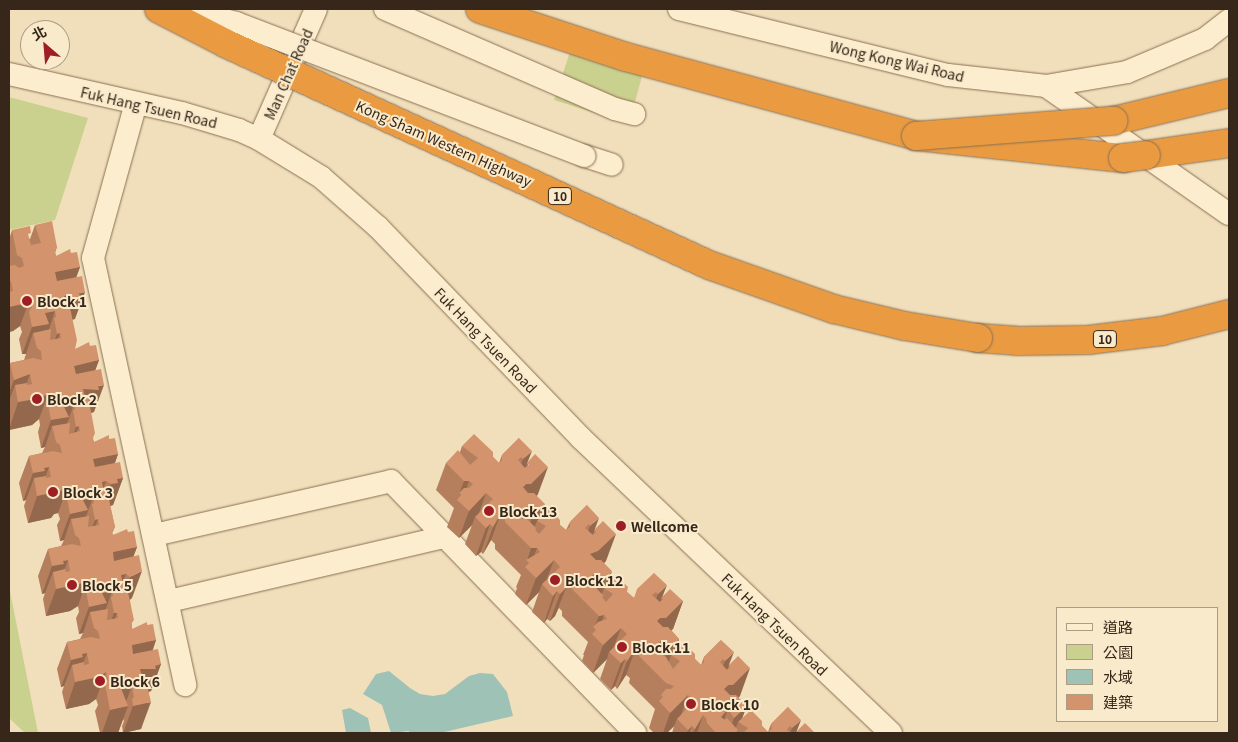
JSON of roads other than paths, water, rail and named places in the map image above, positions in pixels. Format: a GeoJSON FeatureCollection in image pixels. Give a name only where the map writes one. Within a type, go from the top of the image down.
{"type":"FeatureCollection","features":[{"type":"Feature","properties":{"kind":"highway","name":"Kong Sham Western Highway"},"geometry":{"type":"LineString","coordinates":[[159,9],[227,44],[709,265],[834,309],[942,334],[1017,341],[1053,342],[1120,337],[1162,331],[1229,314]]}},
{"type":"Feature","properties":{"kind":"highway"},"geometry":{"type":"LineString","coordinates":[[480,9],[626,57],[916,136],[1123,158],[1229,143]]}},
{"type":"Feature","properties":{"kind":"highway"},"geometry":{"type":"LineString","coordinates":[[916,136],[1114,120],[1229,93]]}},
{"type":"Feature","properties":{"kind":"street"},"geometry":{"type":"LineString","coordinates":[[184,9],[236,23],[612,165]]}},
{"type":"Feature","properties":{"kind":"street"},"geometry":{"type":"LineString","coordinates":[[191,9],[295,58]]}},
{"type":"Feature","properties":{"kind":"street","name":"Man Chat Road"},"geometry":{"type":"LineString","coordinates":[[259,139],[316,9]]}},
{"type":"Feature","properties":{"kind":"street"},"geometry":{"type":"LineString","coordinates":[[385,9],[614,109],[634,114]]}},
{"type":"Feature","properties":{"kind":"street","name":"Wong Kong Wai Road"},"geometry":{"type":"LineString","coordinates":[[679,9],[948,75],[1046,86],[1229,214]]}},
{"type":"Feature","properties":{"kind":"street"},"geometry":{"type":"LineString","coordinates":[[1046,86],[1127,72],[1204,38],[1229,20]]}},
{"type":"Feature","properties":{"kind":"street","name":"Fuk Hang Tsuen Road"},"geometry":{"type":"LineString","coordinates":[[9,74],[190,115],[240,130],[259,139],[321,177],[378,227],[581,438],[891,733]]}},
{"type":"Feature","properties":{"kind":"street"},"geometry":{"type":"LineString","coordinates":[[136,103],[93,258],[169,600],[185,685]]}},
{"type":"Feature","properties":{"kind":"street"},"geometry":{"type":"LineString","coordinates":[[154,535],[390,481],[635,733]]}},
{"type":"Feature","properties":{"kind":"street"},"geometry":{"type":"LineString","coordinates":[[169,600],[445,537]]}},
{"type":"Feature","properties":{"kind":"water"},"geometry":{"type":"Polygon","coordinates":[[[389,671],[420,694],[433,696],[445,694],[469,676],[480,673],[493,674],[507,692],[513,716],[440,733],[409,733],[409,731],[391,733],[382,705],[363,694],[376,674],[389,671]]]}},
{"type":"Feature","properties":{"kind":"water"},"geometry":{"type":"Polygon","coordinates":[[[350,708],[368,718],[371,733],[346,733],[342,710],[350,708]]]}},
{"type":"Feature","properties":{"kind":"place","name":"Block 1"},"geometry":{"type":"Point","coordinates":[27,301]}},
{"type":"Feature","properties":{"kind":"place","name":"Block 2"},"geometry":{"type":"Point","coordinates":[37,399]}},
{"type":"Feature","properties":{"kind":"place","name":"Block 3"},"geometry":{"type":"Point","coordinates":[53,492]}},
{"type":"Feature","properties":{"kind":"place","name":"Block 13"},"geometry":{"type":"Point","coordinates":[489,511]}},
{"type":"Feature","properties":{"kind":"place","name":"Wellcome"},"geometry":{"type":"Point","coordinates":[621,526]}},
{"type":"Feature","properties":{"kind":"place","name":"Block 12"},"geometry":{"type":"Point","coordinates":[555,580]}},
{"type":"Feature","properties":{"kind":"place","name":"Block 5"},"geometry":{"type":"Point","coordinates":[72,585]}},
{"type":"Feature","properties":{"kind":"place","name":"Block 11"},"geometry":{"type":"Point","coordinates":[622,647]}},
{"type":"Feature","properties":{"kind":"place","name":"Block 6"},"geometry":{"type":"Point","coordinates":[100,681]}},
{"type":"Feature","properties":{"kind":"place","name":"Block 10"},"geometry":{"type":"Point","coordinates":[691,704]}}]}
